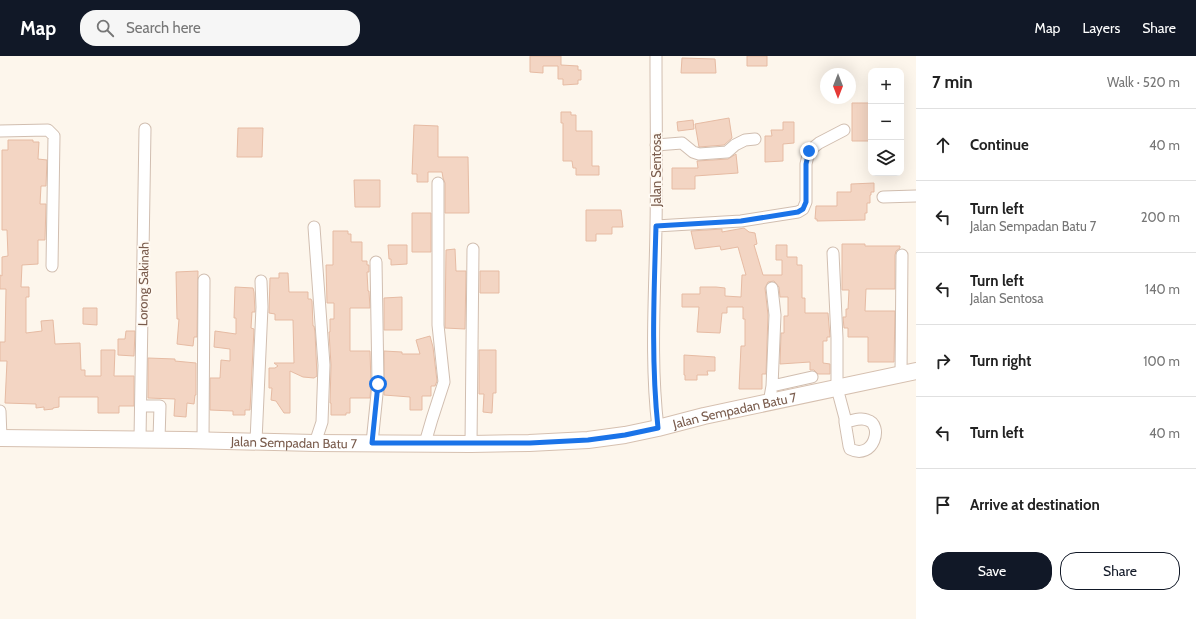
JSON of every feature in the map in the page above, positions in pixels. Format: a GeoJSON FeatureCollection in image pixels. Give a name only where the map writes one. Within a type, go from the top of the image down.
{"type":"FeatureCollection","features":[{"type":"Feature","properties":{"kind":"street","name":"Jalan Sentosa"},"geometry":{"type":"LineString","coordinates":[[656,56],[656,226],[653,304],[655,398],[658,428]]}},
{"type":"Feature","properties":{"kind":"street","name":"Lorong Sakinah"},"geometry":{"type":"LineString","coordinates":[[140,439],[145,129]]}},
{"type":"Feature","properties":{"kind":"street"},"geometry":{"type":"LineString","coordinates":[[0,131],[48,130],[54,136],[52,266]]}},
{"type":"Feature","properties":{"kind":"street"},"geometry":{"type":"LineString","coordinates":[[656,226],[741,221],[798,212],[803,209],[806,202],[806,164],[809,151],[819,143],[844,130]]}},
{"type":"Feature","properties":{"kind":"street"},"geometry":{"type":"LineString","coordinates":[[656,145],[682,143],[693,152],[699,154],[727,152],[735,145],[745,140],[755,139]]}},
{"type":"Feature","properties":{"kind":"street"},"geometry":{"type":"LineString","coordinates":[[426,443],[444,382],[438,325],[438,183]]}},
{"type":"Feature","properties":{"kind":"street"},"geometry":{"type":"LineString","coordinates":[[883,196],[916,196]]}},
{"type":"Feature","properties":{"kind":"street"},"geometry":{"type":"LineString","coordinates":[[314,227],[324,365],[322,422],[315,443]]}},
{"type":"Feature","properties":{"kind":"street"},"geometry":{"type":"LineString","coordinates":[[471,444],[473,249]]}},
{"type":"Feature","properties":{"kind":"street"},"geometry":{"type":"LineString","coordinates":[[833,253],[838,338],[837,388],[845,422]]}},
{"type":"Feature","properties":{"kind":"street"},"geometry":{"type":"LineString","coordinates":[[902,255],[909,373]]}},
{"type":"Feature","properties":{"kind":"street"},"geometry":{"type":"LineString","coordinates":[[372,443],[378,384],[376,262]]}},
{"type":"Feature","properties":{"kind":"street"},"geometry":{"type":"LineString","coordinates":[[203,440],[204,280]]}},
{"type":"Feature","properties":{"kind":"street"},"geometry":{"type":"LineString","coordinates":[[256,441],[262,307],[261,281]]}},
{"type":"Feature","properties":{"kind":"street"},"geometry":{"type":"LineString","coordinates":[[769,403],[772,386],[775,315],[772,288]]}},
{"type":"Feature","properties":{"kind":"street","name":"Jalan Sempadan Batu 7"},"geometry":{"type":"LineString","coordinates":[[0,438],[471,444],[588,440],[625,435],[704,416],[909,373]]}},
{"type":"Feature","properties":{"kind":"street"},"geometry":{"type":"LineString","coordinates":[[772,386],[812,377]]}},
{"type":"Feature","properties":{"kind":"street"},"geometry":{"type":"LineString","coordinates":[[141,406],[160,406],[159,439]]}},
{"type":"Feature","properties":{"kind":"street"},"geometry":{"type":"LineString","coordinates":[[0,411],[0,438]]}},
{"type":"Feature","properties":{"kind":"building"},"geometry":{"type":"Polygon","coordinates":[[[530,56],[561,56],[561,65],[578,66],[578,70],[581,70],[581,80],[578,80],[578,84],[563,85],[563,79],[558,79],[558,66],[543,66],[543,73],[530,72],[530,56]]]}},
{"type":"Feature","properties":{"kind":"building"},"geometry":{"type":"Polygon","coordinates":[[[747,56],[767,56],[767,66],[747,66],[747,56]]]}},
{"type":"Feature","properties":{"kind":"building"},"geometry":{"type":"Polygon","coordinates":[[[682,58],[715,59],[716,73],[681,73],[682,58]]]}},
{"type":"Feature","properties":{"kind":"building"},"geometry":{"type":"Polygon","coordinates":[[[868,103],[868,141],[852,141],[852,104],[868,103]]]}},
{"type":"Feature","properties":{"kind":"building"},"geometry":{"type":"Polygon","coordinates":[[[561,112],[571,112],[571,115],[576,115],[576,131],[592,131],[592,166],[599,166],[599,175],[576,175],[576,168],[573,168],[572,161],[563,161],[563,123],[561,123],[561,112]]]}},
{"type":"Feature","properties":{"kind":"building"},"geometry":{"type":"Polygon","coordinates":[[[729,118],[732,138],[724,145],[699,147],[695,124],[729,118]]]}},
{"type":"Feature","properties":{"kind":"building"},"geometry":{"type":"Polygon","coordinates":[[[693,120],[694,129],[678,131],[677,122],[693,120]]]}},
{"type":"Feature","properties":{"kind":"building"},"geometry":{"type":"Polygon","coordinates":[[[783,122],[794,122],[794,143],[783,144],[783,161],[765,162],[765,136],[772,136],[771,130],[783,130],[783,122]]]}},
{"type":"Feature","properties":{"kind":"building"},"geometry":{"type":"Polygon","coordinates":[[[414,125],[438,126],[438,157],[468,157],[469,213],[445,213],[445,183],[442,172],[428,172],[428,182],[417,182],[417,174],[412,174],[414,125]]]}},
{"type":"Feature","properties":{"kind":"building"},"geometry":{"type":"Polygon","coordinates":[[[238,128],[263,128],[262,157],[237,157],[238,128]]]}},
{"type":"Feature","properties":{"kind":"building"},"geometry":{"type":"Polygon","coordinates":[[[8,140],[33,140],[33,142],[39,142],[38,159],[47,160],[46,186],[41,186],[40,204],[46,204],[45,240],[38,240],[38,264],[22,265],[21,287],[29,287],[29,297],[26,297],[26,333],[42,331],[41,321],[53,320],[55,344],[80,343],[81,370],[85,370],[85,376],[101,376],[101,350],[115,350],[114,376],[134,376],[134,406],[119,406],[119,413],[98,413],[98,397],[59,397],[59,407],[44,410],[44,407],[36,408],[36,404],[5,403],[7,361],[0,361],[0,342],[5,342],[6,289],[0,289],[0,275],[2,276],[2,257],[8,256],[7,230],[2,230],[2,150],[8,150],[8,140]]]}},
{"type":"Feature","properties":{"kind":"building"},"geometry":{"type":"Polygon","coordinates":[[[736,154],[738,173],[695,176],[695,189],[672,189],[672,168],[698,168],[697,161],[728,159],[736,154]]]}},
{"type":"Feature","properties":{"kind":"building"},"geometry":{"type":"Polygon","coordinates":[[[354,180],[380,180],[380,207],[355,207],[354,180]]]}},
{"type":"Feature","properties":{"kind":"building"},"geometry":{"type":"Polygon","coordinates":[[[874,183],[874,192],[871,192],[870,203],[867,203],[865,220],[817,221],[817,219],[815,219],[816,206],[837,206],[837,192],[851,192],[851,184],[874,183]]]}},
{"type":"Feature","properties":{"kind":"building"},"geometry":{"type":"Polygon","coordinates":[[[586,210],[621,210],[623,227],[612,227],[612,234],[596,234],[596,241],[586,241],[586,210]]]}},
{"type":"Feature","properties":{"kind":"building"},"geometry":{"type":"Polygon","coordinates":[[[412,213],[431,213],[431,252],[412,252],[412,213]]]}},
{"type":"Feature","properties":{"kind":"building"},"geometry":{"type":"Polygon","coordinates":[[[744,228],[749,232],[755,233],[757,244],[754,245],[763,275],[782,275],[782,260],[776,260],[776,245],[787,245],[787,257],[797,257],[797,265],[802,265],[802,298],[805,298],[805,313],[828,313],[830,337],[827,337],[827,341],[823,341],[823,363],[830,364],[830,374],[818,374],[814,370],[810,370],[810,362],[780,364],[781,333],[784,333],[784,316],[788,316],[788,297],[780,297],[779,287],[774,281],[768,282],[765,288],[768,315],[766,374],[762,374],[762,389],[739,389],[741,346],[745,346],[745,319],[743,319],[743,307],[727,307],[727,313],[722,313],[720,333],[697,332],[699,307],[682,307],[682,294],[700,294],[700,287],[725,288],[725,296],[741,297],[742,275],[746,275],[738,247],[721,250],[720,246],[695,249],[691,231],[722,229],[722,232],[744,228]]]}},
{"type":"Feature","properties":{"kind":"building"},"geometry":{"type":"Polygon","coordinates":[[[333,231],[348,231],[348,234],[351,234],[351,242],[362,242],[362,261],[367,261],[367,265],[369,265],[369,272],[367,272],[370,308],[350,308],[350,351],[370,351],[370,398],[350,398],[350,413],[346,413],[346,415],[331,415],[330,403],[331,365],[329,332],[330,319],[334,319],[334,303],[327,303],[326,265],[333,265],[333,231]]]}},
{"type":"Feature","properties":{"kind":"building"},"geometry":{"type":"Polygon","coordinates":[[[842,244],[865,244],[865,246],[900,246],[895,255],[895,289],[866,289],[865,311],[895,311],[894,362],[868,362],[868,337],[848,337],[848,328],[844,328],[843,317],[846,317],[846,309],[848,309],[849,290],[842,290],[842,244]]]}},
{"type":"Feature","properties":{"kind":"building"},"geometry":{"type":"Polygon","coordinates":[[[388,245],[407,245],[407,264],[391,265],[388,245]]]}},
{"type":"Feature","properties":{"kind":"building"},"geometry":{"type":"Polygon","coordinates":[[[455,249],[456,271],[466,271],[465,329],[445,328],[446,250],[455,249]]]}},
{"type":"Feature","properties":{"kind":"building"},"geometry":{"type":"Polygon","coordinates":[[[198,271],[197,337],[194,337],[193,346],[177,344],[179,319],[177,319],[176,272],[198,271]]]}},
{"type":"Feature","properties":{"kind":"building"},"geometry":{"type":"Polygon","coordinates":[[[480,271],[499,271],[499,293],[480,293],[480,271]]]}},
{"type":"Feature","properties":{"kind":"building"},"geometry":{"type":"Polygon","coordinates":[[[279,273],[288,273],[289,292],[308,292],[308,299],[311,299],[312,301],[313,326],[315,332],[317,376],[314,378],[303,377],[290,371],[290,413],[284,413],[276,401],[271,400],[272,388],[269,388],[269,368],[275,368],[278,366],[274,363],[294,363],[293,320],[275,320],[275,314],[269,313],[270,278],[279,278],[279,273]]]}},
{"type":"Feature","properties":{"kind":"building"},"geometry":{"type":"Polygon","coordinates":[[[235,287],[253,288],[254,292],[255,312],[252,312],[251,328],[254,329],[250,410],[245,410],[245,415],[233,415],[233,411],[210,410],[210,378],[220,378],[221,360],[230,361],[230,349],[214,347],[215,331],[236,334],[236,318],[234,318],[235,287]]]}},
{"type":"Feature","properties":{"kind":"building"},"geometry":{"type":"Polygon","coordinates":[[[402,297],[402,330],[384,330],[384,298],[402,297]]]}},
{"type":"Feature","properties":{"kind":"building"},"geometry":{"type":"Polygon","coordinates":[[[83,308],[97,308],[97,325],[83,324],[83,308]]]}},
{"type":"Feature","properties":{"kind":"building"},"geometry":{"type":"Polygon","coordinates":[[[126,331],[135,331],[134,356],[118,355],[118,339],[125,339],[126,331]]]}},
{"type":"Feature","properties":{"kind":"building"},"geometry":{"type":"Polygon","coordinates":[[[430,336],[433,347],[437,381],[435,386],[431,386],[431,396],[422,396],[422,410],[410,410],[410,397],[384,395],[384,351],[402,352],[402,354],[420,354],[416,340],[430,336]]]}},
{"type":"Feature","properties":{"kind":"building"},"geometry":{"type":"Polygon","coordinates":[[[479,350],[496,350],[496,393],[493,393],[492,413],[483,412],[484,394],[479,394],[479,350]]]}},
{"type":"Feature","properties":{"kind":"building"},"geometry":{"type":"Polygon","coordinates":[[[684,355],[715,357],[715,371],[707,371],[708,375],[697,375],[697,380],[685,380],[684,355]]]}},
{"type":"Feature","properties":{"kind":"building"},"geometry":{"type":"Polygon","coordinates":[[[148,358],[175,359],[175,361],[196,363],[196,395],[194,404],[187,403],[186,417],[174,416],[175,399],[148,398],[148,358]]]}},
{"type":"Feature","properties":{"kind":"route"},"geometry":{"type":"LineString","coordinates":[[378,384],[372,443],[471,444],[588,440],[625,435],[658,428],[655,398],[653,304],[656,226],[741,221],[798,212],[803,209],[806,202],[806,164],[809,151]]}}]}
